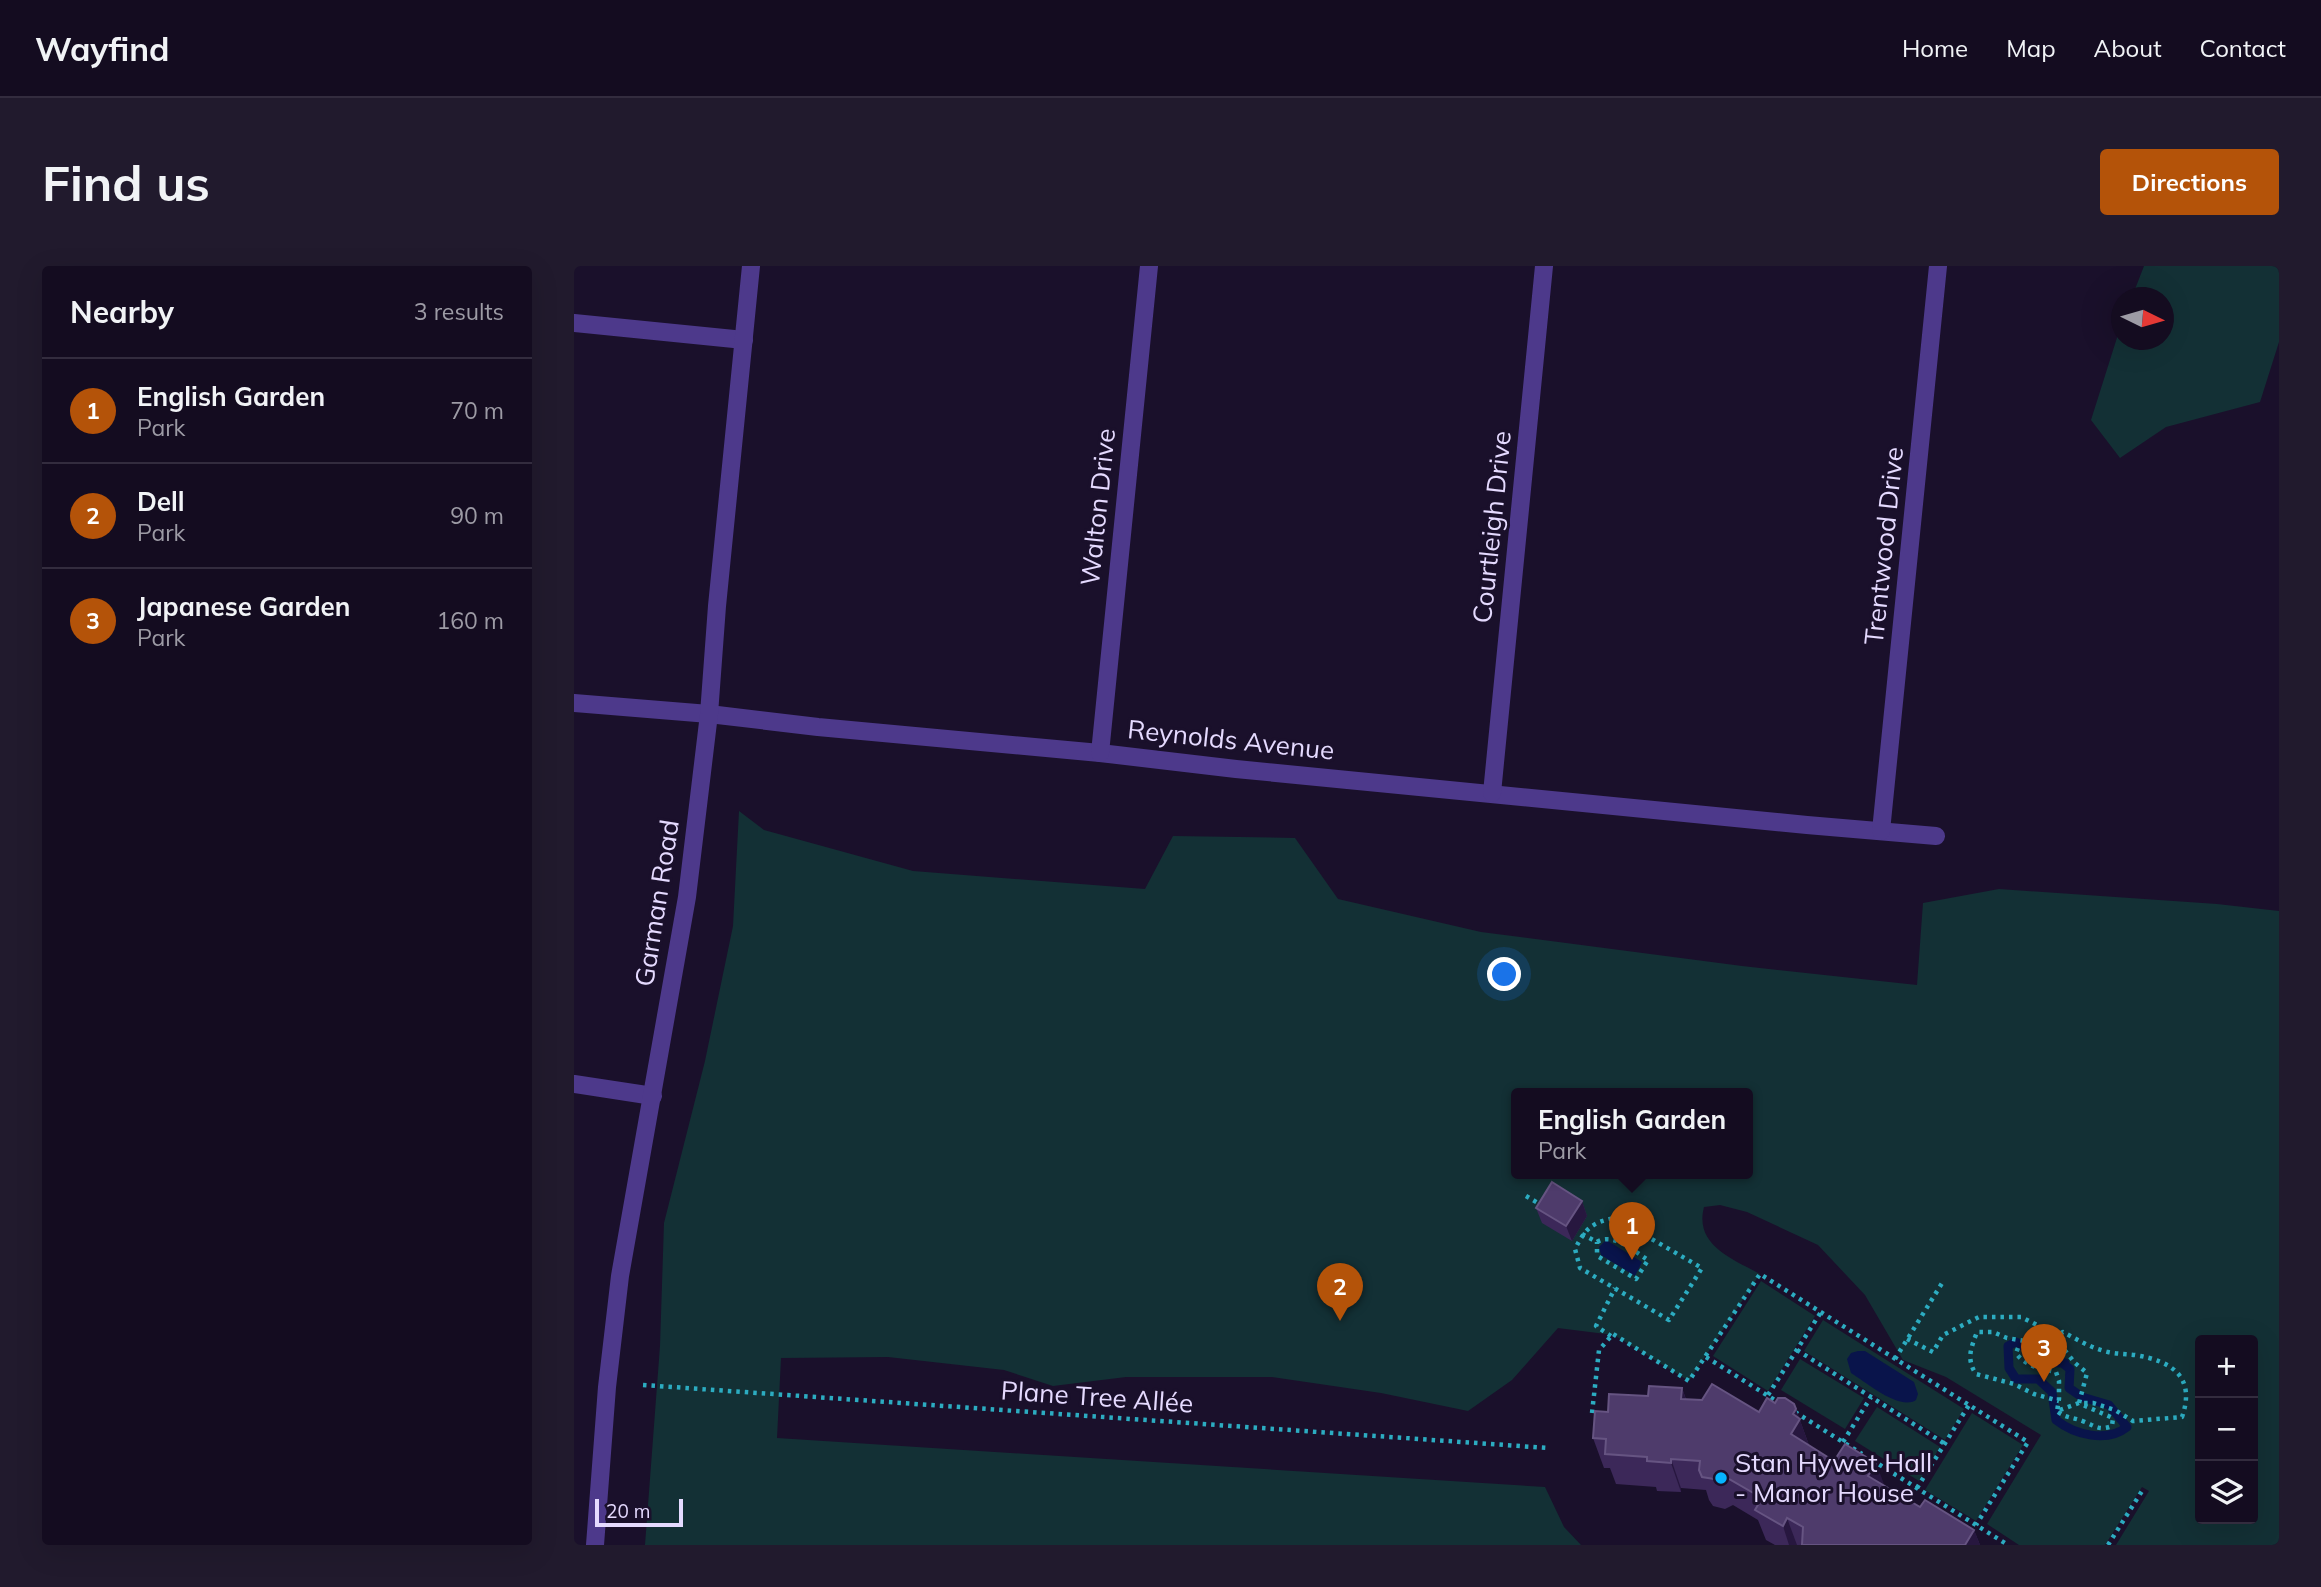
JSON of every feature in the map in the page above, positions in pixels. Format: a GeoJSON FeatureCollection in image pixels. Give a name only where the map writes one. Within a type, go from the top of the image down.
{"type":"FeatureCollection","features":[{"type":"Feature","properties":{"kind":"street","name":"Garman Road"},"geometry":{"type":"LineString","coordinates":[[595,1545],[607,1387],[620,1276],[687,897],[709,714],[751,266]]}},
{"type":"Feature","properties":{"kind":"street","name":"Walton Drive"},"geometry":{"type":"LineString","coordinates":[[1100,753],[1149,266]]}},
{"type":"Feature","properties":{"kind":"street","name":"Courtleigh Drive"},"geometry":{"type":"LineString","coordinates":[[1492,793],[1544,266]]}},
{"type":"Feature","properties":{"kind":"street","name":"Trentwood Drive"},"geometry":{"type":"LineString","coordinates":[[1881,831],[1938,266]]}},
{"type":"Feature","properties":{"kind":"street"},"geometry":{"type":"LineString","coordinates":[[574,323],[744,340]]}},
{"type":"Feature","properties":{"kind":"street","name":"Reynolds Avenue"},"geometry":{"type":"LineString","coordinates":[[574,703],[709,714],[1236,769],[1936,836]]}},
{"type":"Feature","properties":{"kind":"street"},"geometry":{"type":"LineString","coordinates":[[574,1084],[653,1096]]}},
{"type":"Feature","properties":{"kind":"path"},"geometry":{"type":"LineString","coordinates":[[1526,1196],[1550,1210]]}},
{"type":"Feature","properties":{"kind":"path"},"geometry":{"type":"LineString","coordinates":[[1615,1218],[1702,1268],[1670,1320],[1615,1288],[1580,1268],[1575,1249],[1582,1234],[1602,1220],[1615,1218]]}},
{"type":"Feature","properties":{"kind":"path"},"geometry":{"type":"LineString","coordinates":[[1582,1234],[1597,1242]]}},
{"type":"Feature","properties":{"kind":"path"},"geometry":{"type":"LineString","coordinates":[[1603,1238],[1611,1238],[1648,1259],[1636,1279],[1599,1257],[1597,1242],[1603,1238]]}},
{"type":"Feature","properties":{"kind":"path"},"geometry":{"type":"LineString","coordinates":[[1615,1288],[1596,1326],[1689,1381],[1760,1274],[2028,1443],[1976,1525]]}},
{"type":"Feature","properties":{"kind":"path"},"geometry":{"type":"LineString","coordinates":[[1895,1359],[1944,1280]]}},
{"type":"Feature","properties":{"kind":"path"},"geometry":{"type":"LineString","coordinates":[[1768,1395],[1821,1312]]}},
{"type":"Feature","properties":{"kind":"path"},"geometry":{"type":"LineString","coordinates":[[1907,1339],[1933,1352],[1943,1335],[1979,1317],[2021,1317],[2036,1325],[2045,1343]]}},
{"type":"Feature","properties":{"kind":"path"},"geometry":{"type":"LineString","coordinates":[[2057,1401],[2014,1384],[1976,1374],[1970,1365],[1970,1351],[1977,1332],[1993,1332],[2028,1343],[2045,1343],[2063,1332],[2090,1347],[2169,1365],[2187,1387],[2187,1402],[2182,1417],[2133,1421],[2115,1410],[2093,1403],[2078,1403],[2057,1411]]}},
{"type":"Feature","properties":{"kind":"path"},"geometry":{"type":"LineString","coordinates":[[1592,1413],[1599,1350],[1611,1336]]}},
{"type":"Feature","properties":{"kind":"path"},"geometry":{"type":"LineString","coordinates":[[2054,1337],[2087,1373],[2078,1403]]}},
{"type":"Feature","properties":{"kind":"path"},"geometry":{"type":"LineString","coordinates":[[2018,1348],[2016,1353],[2020,1360],[2056,1372],[2059,1381],[2057,1411]]}},
{"type":"Feature","properties":{"kind":"path"},"geometry":{"type":"LineString","coordinates":[[1797,1350],[1945,1444]]}},
{"type":"Feature","properties":{"kind":"path"},"geometry":{"type":"LineString","coordinates":[[1706,1357],[2008,1545]]}},
{"type":"Feature","properties":{"kind":"path","name":"Plane Tree Allée"},"geometry":{"type":"LineString","coordinates":[[643,1385],[1548,1448]]}},
{"type":"Feature","properties":{"kind":"path"},"geometry":{"type":"LineString","coordinates":[[1843,1442],[1871,1397]]}},
{"type":"Feature","properties":{"kind":"path"},"geometry":{"type":"LineString","coordinates":[[2057,1411],[2067,1418],[2084,1421],[2094,1427],[2104,1429],[2112,1426],[2113,1418],[2078,1403]]}},
{"type":"Feature","properties":{"kind":"path"},"geometry":{"type":"LineString","coordinates":[[1917,1488],[1969,1405]]}},
{"type":"Feature","properties":{"kind":"path"},"geometry":{"type":"LineString","coordinates":[[2108,1545],[2142,1491]]}},
{"type":"Feature","properties":{"kind":"green space"},"geometry":{"type":"Polygon","coordinates":[[[2144,266],[2279,266],[2279,342],[2260,402],[2166,427],[2120,458],[2091,420],[2113,350],[2174,350],[2174,287],[2136,287],[2144,266]]]}},
{"type":"Feature","properties":{"kind":"green space"},"geometry":{"type":"Polygon","coordinates":[[[739,811],[764,830],[913,871],[1145,889],[1173,836],[1295,838],[1338,899],[1481,932],[1742,966],[1917,985],[1923,903],[1999,889],[2217,904],[2279,911],[2279,1545],[2116,1545],[2149,1491],[2142,1487],[2105,1545],[2019,1545],[1987,1524],[2041,1435],[1946,1377],[1903,1360],[1865,1295],[1818,1245],[1747,1212],[1720,1205],[1704,1207],[1702,1220],[1710,1241],[1727,1256],[1760,1274],[1689,1381],[1614,1335],[1558,1328],[1512,1380],[1468,1411],[1381,1393],[1272,1377],[1126,1377],[1053,1386],[1004,1370],[888,1357],[781,1358],[777,1438],[1545,1487],[1564,1527],[1581,1545],[645,1545],[660,1346],[664,1223],[705,1061],[733,926],[739,811]]]}},
{"type":"Feature","properties":{"kind":"green space"},"geometry":{"type":"Polygon","coordinates":[[[1761,1281],[1815,1316],[1768,1391],[1713,1356],[1761,1281]]]}},
{"type":"Feature","properties":{"kind":"green space"},"geometry":{"type":"Polygon","coordinates":[[[1823,1320],[1964,1409],[1945,1440],[1804,1351],[1823,1320]]]}},
{"type":"Feature","properties":{"kind":"green space"},"geometry":{"type":"Polygon","coordinates":[[[1800,1359],[1864,1398],[1845,1429],[1781,1390],[1800,1359]]]}},
{"type":"Feature","properties":{"kind":"green space"},"geometry":{"type":"Polygon","coordinates":[[[1877,1407],[1940,1447],[1919,1481],[1855,1441],[1877,1407]]]}},
{"type":"Feature","properties":{"kind":"green space"},"geometry":{"type":"Polygon","coordinates":[[[1972,1413],[2023,1445],[1976,1521],[1925,1490],[1972,1413]]]}},
{"type":"Feature","properties":{"kind":"shaded area"},"geometry":{"type":"Polygon","coordinates":[[[1605,1241],[1642,1262],[1635,1276],[1601,1255],[1599,1247],[1605,1241]]]}},
{"type":"Feature","properties":{"kind":"shaded area"},"geometry":{"type":"Polygon","coordinates":[[[1865,1351],[1914,1382],[1918,1394],[1916,1400],[1901,1402],[1893,1399],[1851,1373],[1847,1359],[1851,1353],[1865,1351]]]}},
{"type":"Feature","properties":{"kind":"building"},"geometry":{"type":"Polygon","coordinates":[[[1552,1182],[1582,1201],[1566,1226],[1536,1208],[1552,1182]]]}},
{"type":"Feature","properties":{"kind":"building","name":"Stan Hywet Hall - Manor House"},"geometry":{"type":"Polygon","coordinates":[[[1712,1384],[1759,1412],[1767,1398],[1775,1403],[1778,1398],[1785,1398],[1794,1404],[1796,1409],[1793,1414],[1800,1419],[1791,1434],[1834,1461],[1845,1444],[1876,1463],[1868,1476],[1920,1507],[1925,1500],[1974,1530],[1965,1545],[1802,1545],[1803,1527],[1787,1518],[1783,1526],[1755,1510],[1762,1498],[1722,1475],[1714,1479],[1702,1477],[1699,1470],[1700,1461],[1671,1459],[1671,1463],[1647,1461],[1647,1457],[1605,1454],[1606,1439],[1593,1438],[1595,1411],[1608,1412],[1609,1394],[1648,1396],[1649,1386],[1682,1388],[1681,1399],[1702,1400],[1712,1384]]]}},
{"type":"Feature","properties":{"kind":"waterway"},"geometry":{"type":"LineString","coordinates":[[2055,1344],[2053,1356],[2070,1369],[2069,1388],[2082,1397],[2109,1405],[2127,1427],[2119,1432],[2101,1436],[2072,1430],[2056,1420],[2052,1392],[2038,1379],[2016,1379],[2009,1368],[2008,1346],[2016,1342],[2049,1362],[2056,1363],[2065,1363]]}},
{"type":"Feature","properties":{"kind":"place","name":"English Garden"},"geometry":{"type":"Point","coordinates":[1632,1260]}},
{"type":"Feature","properties":{"kind":"place","name":"Dell"},"geometry":{"type":"Point","coordinates":[1340,1321]}},
{"type":"Feature","properties":{"kind":"place","name":"Japanese Garden"},"geometry":{"type":"Point","coordinates":[2044,1382]}},
{"type":"Feature","properties":{"kind":"place","name":"Stan Hywet Hall - Manor House"},"geometry":{"type":"Point","coordinates":[1721,1478]}}]}
